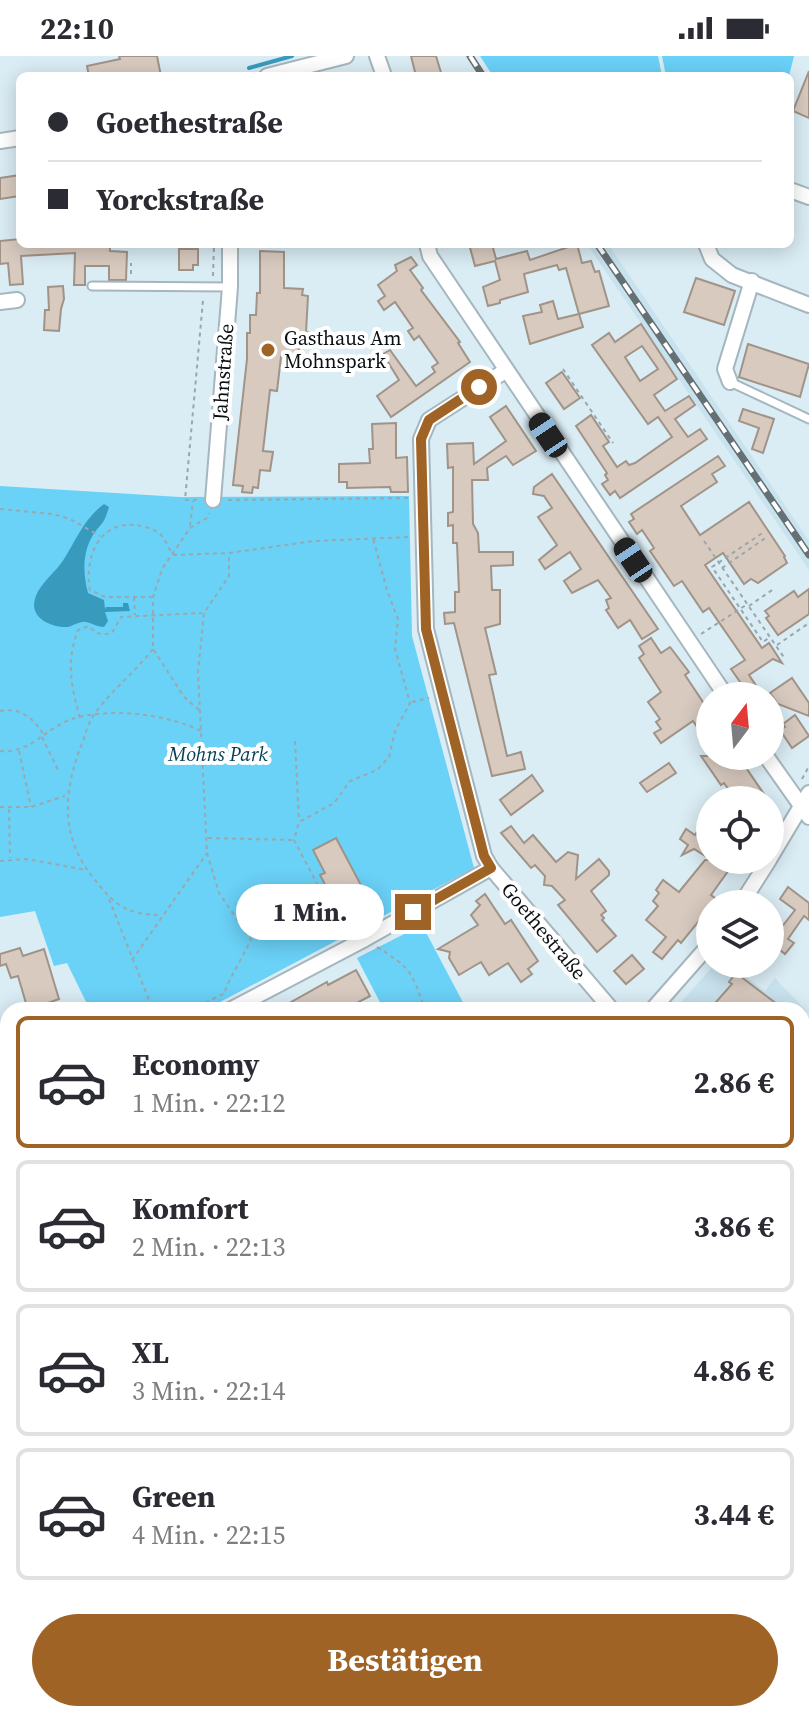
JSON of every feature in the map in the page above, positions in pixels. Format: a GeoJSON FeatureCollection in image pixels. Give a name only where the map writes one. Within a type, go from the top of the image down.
{"type":"FeatureCollection","features":[{"type":"Feature","properties":{"kind":"street"},"geometry":{"type":"LineString","coordinates":[[283,72],[346,56]]}},
{"type":"Feature","properties":{"kind":"street","name":"Jahnstraße"},"geometry":{"type":"LineString","coordinates":[[213,500],[230,287],[230,248]]}},
{"type":"Feature","properties":{"kind":"street"},"geometry":{"type":"LineString","coordinates":[[428,248],[430,256],[505,371],[716,682]]}},
{"type":"Feature","properties":{"kind":"street"},"geometry":{"type":"LineString","coordinates":[[708,248],[712,259],[732,275],[808,301]]}},
{"type":"Feature","properties":{"kind":"street"},"geometry":{"type":"LineString","coordinates":[[730,382],[725,369],[752,281]]}},
{"type":"Feature","properties":{"kind":"street"},"geometry":{"type":"LineString","coordinates":[[0,302],[17,300]]}},
{"type":"Feature","properties":{"kind":"street","name":"Goethestraße"},"geometry":{"type":"LineString","coordinates":[[505,371],[429,420],[421,439],[426,629],[484,856],[605,1002]]}},
{"type":"Feature","properties":{"kind":"street"},"geometry":{"type":"LineString","coordinates":[[776,770],[805,813]]}},
{"type":"Feature","properties":{"kind":"street"},"geometry":{"type":"LineString","coordinates":[[784,840],[805,813],[809,793]]}},
{"type":"Feature","properties":{"kind":"street"},"geometry":{"type":"LineString","coordinates":[[248,1002],[491,868]]}},
{"type":"Feature","properties":{"kind":"street"},"geometry":{"type":"LineString","coordinates":[[659,1002],[696,960]]}},
{"type":"Feature","properties":{"kind":"lane"},"geometry":{"type":"LineString","coordinates":[[92,286],[230,287]]}},
{"type":"Feature","properties":{"kind":"lane"},"geometry":{"type":"LineString","coordinates":[[730,382],[809,419]]}},
{"type":"Feature","properties":{"kind":"path"},"geometry":{"type":"LineString","coordinates":[[214,248],[213,277],[205,287],[185,500],[422,498]]}},
{"type":"Feature","properties":{"kind":"path"},"geometry":{"type":"LineString","coordinates":[[563,369],[613,443]]}},
{"type":"Feature","properties":{"kind":"path"},"geometry":{"type":"LineString","coordinates":[[193,500],[190,528],[162,569],[153,597],[153,649],[184,697],[201,712]]}},
{"type":"Feature","properties":{"kind":"path"},"geometry":{"type":"LineString","coordinates":[[190,528],[207,518],[213,500]]}},
{"type":"Feature","properties":{"kind":"path"},"geometry":{"type":"LineString","coordinates":[[0,509],[53,514],[101,537]]}},
{"type":"Feature","properties":{"kind":"path"},"geometry":{"type":"LineString","coordinates":[[153,597],[105,597],[90,590],[87,573],[101,537],[108,530],[125,524],[143,526],[160,533],[173,555]]}},
{"type":"Feature","properties":{"kind":"path"},"geometry":{"type":"LineString","coordinates":[[722,568],[764,539],[761,534],[712,567],[763,642],[770,637]]}},
{"type":"Feature","properties":{"kind":"path"},"geometry":{"type":"LineString","coordinates":[[173,555],[229,553],[314,541],[423,536]]}},
{"type":"Feature","properties":{"kind":"path"},"geometry":{"type":"LineString","coordinates":[[299,822],[334,803],[350,781],[377,770],[389,757],[395,731],[410,703],[395,649],[398,619],[373,538]]}},
{"type":"Feature","properties":{"kind":"path"},"geometry":{"type":"LineString","coordinates":[[704,541],[785,659]]}},
{"type":"Feature","properties":{"kind":"path"},"geometry":{"type":"LineString","coordinates":[[207,1002],[225,993],[251,940],[219,893],[207,853],[206,838],[198,672],[204,613],[229,576],[229,553]]}},
{"type":"Feature","properties":{"kind":"path"},"geometry":{"type":"LineString","coordinates":[[689,642],[775,588]]}},
{"type":"Feature","properties":{"kind":"path"},"geometry":{"type":"LineString","coordinates":[[134,597],[135,616]]}},
{"type":"Feature","properties":{"kind":"path"},"geometry":{"type":"LineString","coordinates":[[80,718],[70,670],[78,630],[89,626],[96,633],[112,633],[121,617],[204,613]]}},
{"type":"Feature","properties":{"kind":"path"},"geometry":{"type":"LineString","coordinates":[[776,645],[809,623]]}},
{"type":"Feature","properties":{"kind":"path"},"geometry":{"type":"LineString","coordinates":[[153,649],[93,715],[73,766],[66,796],[66,815],[72,842],[87,870],[109,898],[122,908],[142,915],[162,915]]}},
{"type":"Feature","properties":{"kind":"path"},"geometry":{"type":"LineString","coordinates":[[410,703],[442,694]]}},
{"type":"Feature","properties":{"kind":"path"},"geometry":{"type":"LineString","coordinates":[[0,711],[25,714],[36,723],[59,772]]}},
{"type":"Feature","properties":{"kind":"path"},"geometry":{"type":"LineString","coordinates":[[0,751],[19,750],[72,719],[93,715],[159,715],[202,731]]}},
{"type":"Feature","properties":{"kind":"path"},"geometry":{"type":"LineString","coordinates":[[295,741],[299,822],[294,840],[324,897],[365,939],[404,964],[413,975],[422,1002]]}},
{"type":"Feature","properties":{"kind":"path"},"geometry":{"type":"LineString","coordinates":[[19,750],[31,807]]}},
{"type":"Feature","properties":{"kind":"path"},"geometry":{"type":"LineString","coordinates":[[0,807],[31,807],[66,796]]}},
{"type":"Feature","properties":{"kind":"path"},"geometry":{"type":"LineString","coordinates":[[9,808],[10,860]]}},
{"type":"Feature","properties":{"kind":"path"},"geometry":{"type":"LineString","coordinates":[[206,838],[294,840]]}},
{"type":"Feature","properties":{"kind":"path"},"geometry":{"type":"LineString","coordinates":[[132,960],[207,853]]}},
{"type":"Feature","properties":{"kind":"path"},"geometry":{"type":"LineString","coordinates":[[0,861],[27,859],[87,870]]}},
{"type":"Feature","properties":{"kind":"path"},"geometry":{"type":"LineString","coordinates":[[109,898],[150,1002]]}},
{"type":"Feature","properties":{"kind":"shaded area"},"geometry":{"type":"Polygon","coordinates":[[[590,248],[611,248],[809,541],[809,570],[590,248]]]}},
{"type":"Feature","properties":{"kind":"shaded area"},"geometry":{"type":"Polygon","coordinates":[[[104,504],[109,507],[107,513],[89,542],[85,556],[88,593],[104,600],[105,609],[123,607],[123,603],[128,603],[130,611],[105,612],[108,621],[104,627],[86,622],[68,627],[49,624],[35,612],[37,594],[64,559],[86,522],[104,504]]]}},
{"type":"Feature","properties":{"kind":"shaded area"},"geometry":{"type":"Polygon","coordinates":[[[703,978],[748,978],[765,991],[775,978],[798,1002],[681,1002],[703,978]]]}},
{"type":"Feature","properties":{"kind":"green space"},"geometry":{"type":"Polygon","coordinates":[[[480,56],[658,56],[661,72],[490,72],[480,56]]]}},
{"type":"Feature","properties":{"kind":"green space"},"geometry":{"type":"Polygon","coordinates":[[[662,56],[794,56],[790,72],[665,72],[662,56]]]}},
{"type":"Feature","properties":{"kind":"green space","name":"Mohns Park"},"geometry":{"type":"Polygon","coordinates":[[[0,486],[180,497],[409,496],[412,636],[474,868],[220,1002],[86,1002],[67,963],[54,966],[35,911],[0,917],[0,486]]]}},
{"type":"Feature","properties":{"kind":"green space"},"geometry":{"type":"Polygon","coordinates":[[[422,925],[463,1002],[380,1002],[357,958],[422,925]]]}},
{"type":"Feature","properties":{"kind":"building"},"geometry":{"type":"Polygon","coordinates":[[[119,56],[157,56],[160,72],[88,72],[87,66],[120,59],[119,56]]]}},
{"type":"Feature","properties":{"kind":"building"},"geometry":{"type":"Polygon","coordinates":[[[411,56],[436,56],[441,72],[415,72],[411,56]]]}},
{"type":"Feature","properties":{"kind":"building"},"geometry":{"type":"Polygon","coordinates":[[[809,71],[809,118],[794,111],[809,71]]]}},
{"type":"Feature","properties":{"kind":"building"},"geometry":{"type":"Polygon","coordinates":[[[16,176],[16,197],[0,199],[0,178],[16,176]]]}},
{"type":"Feature","properties":{"kind":"building"},"geometry":{"type":"Polygon","coordinates":[[[16,239],[16,248],[110,248],[110,251],[127,252],[126,280],[109,280],[109,266],[85,266],[85,285],[74,285],[75,253],[21,256],[23,284],[10,285],[8,263],[0,264],[0,241],[16,239]]]}},
{"type":"Feature","properties":{"kind":"building"},"geometry":{"type":"Polygon","coordinates":[[[470,248],[493,248],[496,259],[527,251],[530,260],[565,248],[578,248],[582,263],[591,261],[595,272],[599,271],[609,306],[579,314],[566,268],[559,270],[557,265],[524,274],[528,292],[488,306],[483,287],[500,280],[495,261],[475,266],[470,248]]]}},
{"type":"Feature","properties":{"kind":"building"},"geometry":{"type":"Polygon","coordinates":[[[179,249],[198,249],[198,265],[193,265],[193,270],[179,270],[179,249]]]}},
{"type":"Feature","properties":{"kind":"building"},"geometry":{"type":"Polygon","coordinates":[[[260,251],[284,252],[284,288],[303,289],[302,295],[308,296],[306,332],[318,333],[317,344],[301,343],[296,359],[281,357],[277,391],[270,390],[263,451],[273,452],[270,471],[260,470],[258,488],[253,487],[252,493],[242,492],[243,486],[233,485],[247,333],[250,333],[250,315],[256,315],[257,293],[260,293],[260,251]]]}},
{"type":"Feature","properties":{"kind":"building"},"geometry":{"type":"Polygon","coordinates":[[[411,257],[417,265],[410,270],[423,288],[421,290],[460,342],[470,362],[391,417],[377,396],[399,380],[383,354],[390,350],[416,386],[435,372],[432,367],[438,363],[419,336],[414,340],[408,331],[413,328],[395,302],[384,310],[378,301],[385,296],[378,285],[397,271],[395,265],[411,257]]]}},
{"type":"Feature","properties":{"kind":"building"},"geometry":{"type":"Polygon","coordinates":[[[696,278],[735,291],[724,325],[684,312],[696,278]]]}},
{"type":"Feature","properties":{"kind":"building"},"geometry":{"type":"Polygon","coordinates":[[[63,286],[59,331],[44,330],[45,310],[49,310],[48,287],[63,286]]]}},
{"type":"Feature","properties":{"kind":"building"},"geometry":{"type":"Polygon","coordinates":[[[553,301],[558,319],[579,314],[583,327],[530,344],[523,316],[542,312],[540,305],[553,301]]]}},
{"type":"Feature","properties":{"kind":"building"},"geometry":{"type":"Polygon","coordinates":[[[641,324],[677,379],[654,395],[665,411],[689,396],[695,405],[675,419],[688,437],[700,429],[707,439],[620,498],[615,491],[610,495],[602,484],[608,480],[607,473],[576,426],[591,415],[609,442],[603,446],[617,467],[626,461],[629,465],[635,463],[672,437],[658,417],[648,424],[592,345],[609,333],[615,342],[641,324]],[[642,346],[625,357],[640,381],[658,369],[642,346]]]}},
{"type":"Feature","properties":{"kind":"building"},"geometry":{"type":"Polygon","coordinates":[[[748,344],[809,364],[800,397],[739,377],[748,344]]]}},
{"type":"Feature","properties":{"kind":"building"},"geometry":{"type":"Polygon","coordinates":[[[562,372],[580,398],[564,409],[546,383],[562,372]]]}},
{"type":"Feature","properties":{"kind":"building"},"geometry":{"type":"Polygon","coordinates":[[[506,406],[536,451],[513,465],[506,456],[487,468],[488,480],[472,480],[473,524],[478,533],[479,552],[513,552],[513,565],[491,566],[492,590],[500,590],[500,624],[485,628],[496,674],[489,675],[507,756],[521,752],[525,769],[492,776],[454,623],[445,624],[444,613],[455,612],[455,592],[459,592],[457,543],[453,543],[453,525],[448,526],[448,513],[453,512],[453,467],[448,468],[447,444],[473,443],[474,464],[506,441],[490,417],[506,406]]]}},
{"type":"Feature","properties":{"kind":"building"},"geometry":{"type":"Polygon","coordinates":[[[743,409],[774,419],[763,453],[752,449],[759,428],[739,421],[743,409]]]}},
{"type":"Feature","properties":{"kind":"building"},"geometry":{"type":"Polygon","coordinates":[[[396,423],[396,458],[407,457],[408,492],[391,492],[390,487],[347,488],[347,482],[339,482],[339,464],[370,463],[372,424],[396,423]]]}},
{"type":"Feature","properties":{"kind":"building"},"geometry":{"type":"Polygon","coordinates":[[[718,456],[725,466],[712,474],[717,482],[681,506],[700,535],[749,502],[785,556],[787,563],[758,583],[751,579],[744,584],[723,553],[705,565],[762,648],[769,643],[782,663],[773,659],[749,675],[754,682],[740,682],[731,669],[745,660],[709,608],[703,612],[682,581],[674,586],[650,551],[654,548],[642,530],[637,534],[629,522],[634,519],[631,514],[718,456]]]}},
{"type":"Feature","properties":{"kind":"building"},"geometry":{"type":"Polygon","coordinates":[[[552,474],[658,629],[642,639],[630,620],[618,628],[606,610],[609,608],[606,600],[611,598],[598,580],[572,593],[564,581],[581,569],[570,552],[545,569],[539,560],[557,545],[538,517],[552,508],[544,496],[533,494],[534,487],[552,474]]]}},
{"type":"Feature","properties":{"kind":"building"},"geometry":{"type":"Polygon","coordinates":[[[809,589],[809,614],[778,635],[766,618],[769,616],[765,611],[794,591],[798,597],[809,589]]]}},
{"type":"Feature","properties":{"kind":"building"},"geometry":{"type":"Polygon","coordinates":[[[651,638],[661,653],[670,647],[689,672],[685,675],[696,692],[696,725],[693,721],[661,743],[654,733],[661,729],[656,722],[660,719],[648,702],[661,692],[639,658],[644,654],[639,646],[651,638]]]}},
{"type":"Feature","properties":{"kind":"building"},"geometry":{"type":"Polygon","coordinates":[[[792,678],[809,703],[809,716],[784,706],[784,683],[792,678]]]}},
{"type":"Feature","properties":{"kind":"building"},"geometry":{"type":"Polygon","coordinates":[[[795,715],[809,736],[792,748],[784,736],[784,723],[795,715]]]}},
{"type":"Feature","properties":{"kind":"building"},"geometry":{"type":"Polygon","coordinates":[[[669,763],[676,773],[647,792],[640,783],[669,763]]]}},
{"type":"Feature","properties":{"kind":"building"},"geometry":{"type":"Polygon","coordinates":[[[711,770],[748,770],[758,786],[726,786],[724,783],[721,785],[711,770]]]}},
{"type":"Feature","properties":{"kind":"building"},"geometry":{"type":"Polygon","coordinates":[[[532,775],[543,791],[511,815],[500,800],[532,775]]]}},
{"type":"Feature","properties":{"kind":"building"},"geometry":{"type":"Polygon","coordinates":[[[511,826],[524,843],[533,835],[556,862],[568,852],[578,855],[576,879],[599,859],[609,871],[609,875],[591,891],[606,911],[601,915],[602,920],[616,936],[597,952],[558,905],[565,900],[552,886],[544,885],[545,876],[535,865],[531,868],[501,833],[511,826]]]}},
{"type":"Feature","properties":{"kind":"building"},"geometry":{"type":"Polygon","coordinates":[[[686,829],[695,835],[696,850],[682,855],[688,845],[680,839],[686,829]]]}},
{"type":"Feature","properties":{"kind":"building"},"geometry":{"type":"Polygon","coordinates":[[[336,838],[364,891],[368,889],[376,906],[356,916],[348,901],[342,904],[334,887],[328,890],[320,875],[325,873],[313,850],[336,838]]]}},
{"type":"Feature","properties":{"kind":"building"},"geometry":{"type":"Polygon","coordinates":[[[696,871],[696,874],[726,874],[715,890],[696,890],[696,925],[662,959],[653,952],[666,937],[646,920],[658,906],[653,901],[663,880],[679,892],[696,871]]]}},
{"type":"Feature","properties":{"kind":"building"},"geometry":{"type":"Polygon","coordinates":[[[788,887],[809,903],[809,920],[804,916],[788,939],[794,943],[785,954],[784,924],[795,910],[784,902],[788,887]]]}},
{"type":"Feature","properties":{"kind":"building"},"geometry":{"type":"Polygon","coordinates":[[[485,894],[505,924],[511,920],[538,961],[528,969],[532,974],[521,982],[508,963],[489,975],[481,962],[459,975],[449,958],[450,952],[438,949],[478,925],[471,915],[480,905],[476,901],[485,894]]]}},
{"type":"Feature","properties":{"kind":"building"},"geometry":{"type":"Polygon","coordinates":[[[20,948],[23,956],[44,949],[59,999],[26,1002],[18,976],[11,978],[6,964],[0,966],[0,954],[20,948]]]}},
{"type":"Feature","properties":{"kind":"building"},"geometry":{"type":"Polygon","coordinates":[[[632,955],[644,969],[626,984],[614,971],[632,955]]]}},
{"type":"Feature","properties":{"kind":"building"},"geometry":{"type":"Polygon","coordinates":[[[356,970],[370,996],[359,1002],[291,1002],[327,982],[328,985],[356,970]]]}},
{"type":"Feature","properties":{"kind":"building"},"geometry":{"type":"Polygon","coordinates":[[[732,978],[743,978],[774,1002],[716,1002],[732,984],[729,982],[732,978]]]}},
{"type":"Feature","properties":{"kind":"waterway"},"geometry":{"type":"LineString","coordinates":[[249,68],[292,56]]}},
{"type":"Feature","properties":{"kind":"railway"},"geometry":{"type":"LineString","coordinates":[[470,56],[480,72]]}},
{"type":"Feature","properties":{"kind":"railway"},"geometry":{"type":"LineString","coordinates":[[600,248],[809,555]]}},
{"type":"Feature","properties":{"kind":"place","name":"Gasthaus Am Mohnspark"},"geometry":{"type":"Point","coordinates":[268,350]}},
{"type":"Feature","properties":{"kind":"route"},"geometry":{"type":"LineString","coordinates":[[413,912],[491,868],[484,856],[426,629],[421,439],[429,420],[479,387]]}}]}
